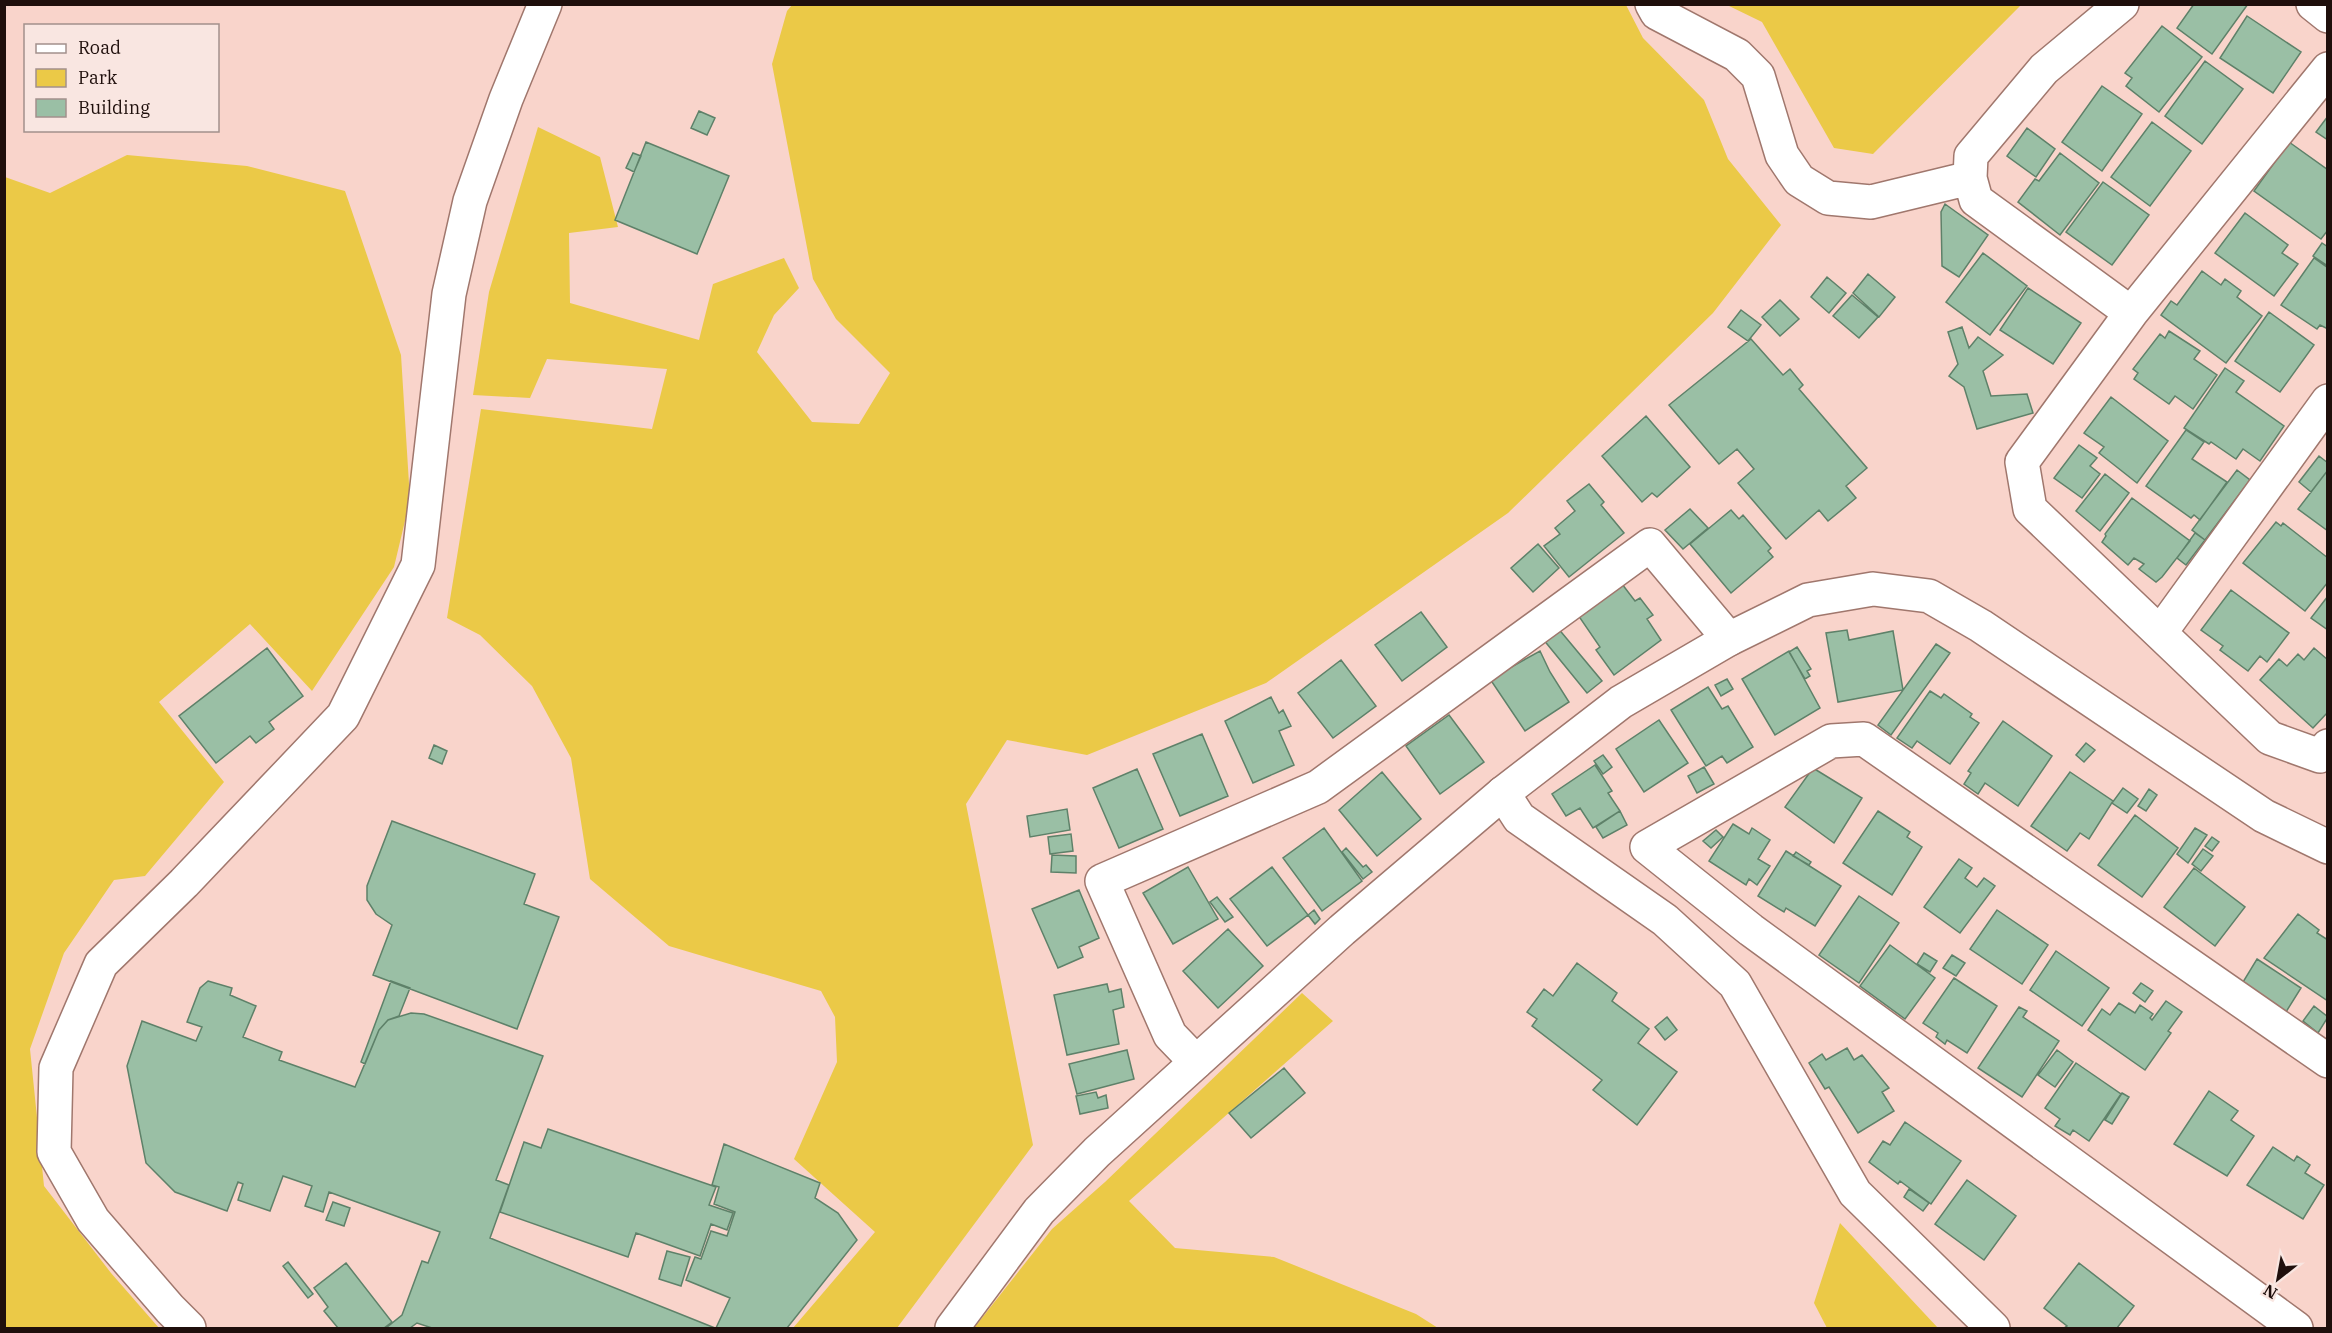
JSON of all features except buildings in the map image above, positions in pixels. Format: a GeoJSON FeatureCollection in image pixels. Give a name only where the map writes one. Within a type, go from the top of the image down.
{"type":"FeatureCollection","features":[{"type":"Feature","properties":{"kind":"street"},"geometry":{"type":"LineString","coordinates":[[189,1329],[93,1220],[54,1152],[56,1068],[101,964],[184,883],[343,716],[418,565],[450,294],[470,201],[506,99],[545,4]]}},
{"type":"Feature","properties":{"kind":"street"},"geometry":{"type":"LineString","coordinates":[[1652,4],[1657,13],[1737,55],[1758,76],[1782,154],[1799,180],[1828,198],[1871,202],[1970,178]]}},
{"type":"Feature","properties":{"kind":"street"},"geometry":{"type":"LineString","coordinates":[[2122,4],[2044,69],[1971,156],[1970,178],[1976,200],[2131,313]]}},
{"type":"Feature","properties":{"kind":"street"},"geometry":{"type":"LineString","coordinates":[[2313,4],[2328,15]]}},
{"type":"Feature","properties":{"kind":"street"},"geometry":{"type":"LineString","coordinates":[[2328,69],[2131,313],[2022,462],[2030,509],[2270,738],[2320,756],[2328,746]]}},
{"type":"Feature","properties":{"kind":"street"},"geometry":{"type":"LineString","coordinates":[[2160,633],[2328,401]]}},
{"type":"Feature","properties":{"kind":"street"},"geometry":{"type":"LineString","coordinates":[[1196,1062],[1170,1035],[1102,881],[1318,788],[1650,545],[1729,639]]}},
{"type":"Feature","properties":{"kind":"street"},"geometry":{"type":"LineString","coordinates":[[952,1329],[1039,1211],[1097,1152],[1342,930],[1503,793],[1621,702],[1729,639],[1808,600],[1873,589],[1929,596],[1981,626],[2264,816],[2328,847]]}},
{"type":"Feature","properties":{"kind":"street"},"geometry":{"type":"LineString","coordinates":[[2296,1329],[1751,930],[1647,847],[1832,741],[1864,739],[2328,1061]]}},
{"type":"Feature","properties":{"kind":"street"},"geometry":{"type":"LineString","coordinates":[[1503,793],[1519,818],[1665,920],[1735,984],[1855,1193],[1993,1329]]}},
{"type":"Feature","properties":{"kind":"green space"},"geometry":{"type":"Polygon","coordinates":[[[792,5],[1626,5],[1643,38],[1704,100],[1728,159],[1781,225],[1713,313],[1508,513],[1266,683],[1087,755],[1007,740],[966,804],[1033,1145],[897,1328],[793,1328],[875,1232],[794,1159],[837,1062],[835,1017],[821,991],[669,946],[590,879],[571,758],[532,686],[480,635],[447,618],[481,409],[652,429],[667,369],[547,359],[530,398],[473,395],[489,292],[538,127],[600,157],[618,227],[569,233],[570,303],[699,340],[713,284],[784,258],[799,288],[774,315],[757,352],[812,422],[859,424],[890,373],[836,319],[813,279],[772,64],[787,11],[792,5]]]}},
{"type":"Feature","properties":{"kind":"green space"},"geometry":{"type":"Polygon","coordinates":[[[1727,5],[2021,5],[1873,154],[1834,148],[1762,22],[1727,5]]]}},
{"type":"Feature","properties":{"kind":"green space"},"geometry":{"type":"Polygon","coordinates":[[[127,155],[247,166],[345,191],[401,355],[410,500],[394,567],[312,691],[250,624],[159,702],[224,782],[145,876],[114,880],[64,953],[30,1049],[44,1186],[111,1273],[159,1328],[5,1328],[5,177],[50,193],[127,155]]]}},
{"type":"Feature","properties":{"kind":"green space"},"geometry":{"type":"Polygon","coordinates":[[[1302,993],[1333,1021],[1129,1201],[1175,1248],[1274,1257],[1416,1314],[1438,1328],[974,1328],[1052,1229],[1105,1182],[1302,993]]]}},
{"type":"Feature","properties":{"kind":"green space"},"geometry":{"type":"Polygon","coordinates":[[[1840,1223],[1938,1328],[1827,1328],[1814,1303],[1840,1223]]]}}]}
